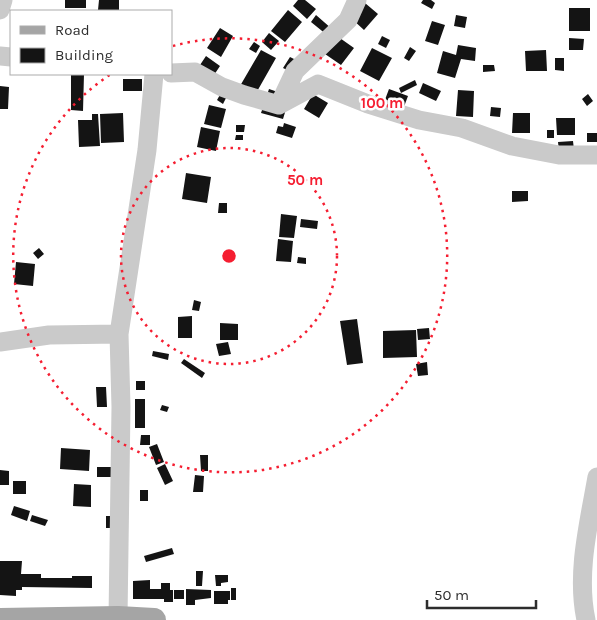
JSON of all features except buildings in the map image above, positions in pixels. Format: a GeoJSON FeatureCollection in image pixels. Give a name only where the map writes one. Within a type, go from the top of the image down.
{"type":"FeatureCollection","features":[{"type":"Feature","properties":{"kind":"main road"},"geometry":{"type":"LineString","coordinates":[[0,620],[118,618],[154,620]]}},
{"type":"Feature","properties":{"kind":"street"},"geometry":{"type":"LineString","coordinates":[[0,10],[3,0]]}},
{"type":"Feature","properties":{"kind":"street"},"geometry":{"type":"LineString","coordinates":[[280,105],[295,71],[348,20],[358,0]]}},
{"type":"Feature","properties":{"kind":"street"},"geometry":{"type":"LineString","coordinates":[[172,73],[195,72],[222,87],[280,105],[318,84],[368,104],[419,120],[462,128],[512,146],[559,156],[597,155]]}},
{"type":"Feature","properties":{"kind":"street"},"geometry":{"type":"LineString","coordinates":[[118,618],[121,407],[119,334],[147,150],[154,75]]}},
{"type":"Feature","properties":{"kind":"street"},"geometry":{"type":"LineString","coordinates":[[0,342],[49,335],[119,334]]}},
{"type":"Feature","properties":{"kind":"street"},"geometry":{"type":"LineString","coordinates":[[586,620],[583,562],[597,477]]}}]}
